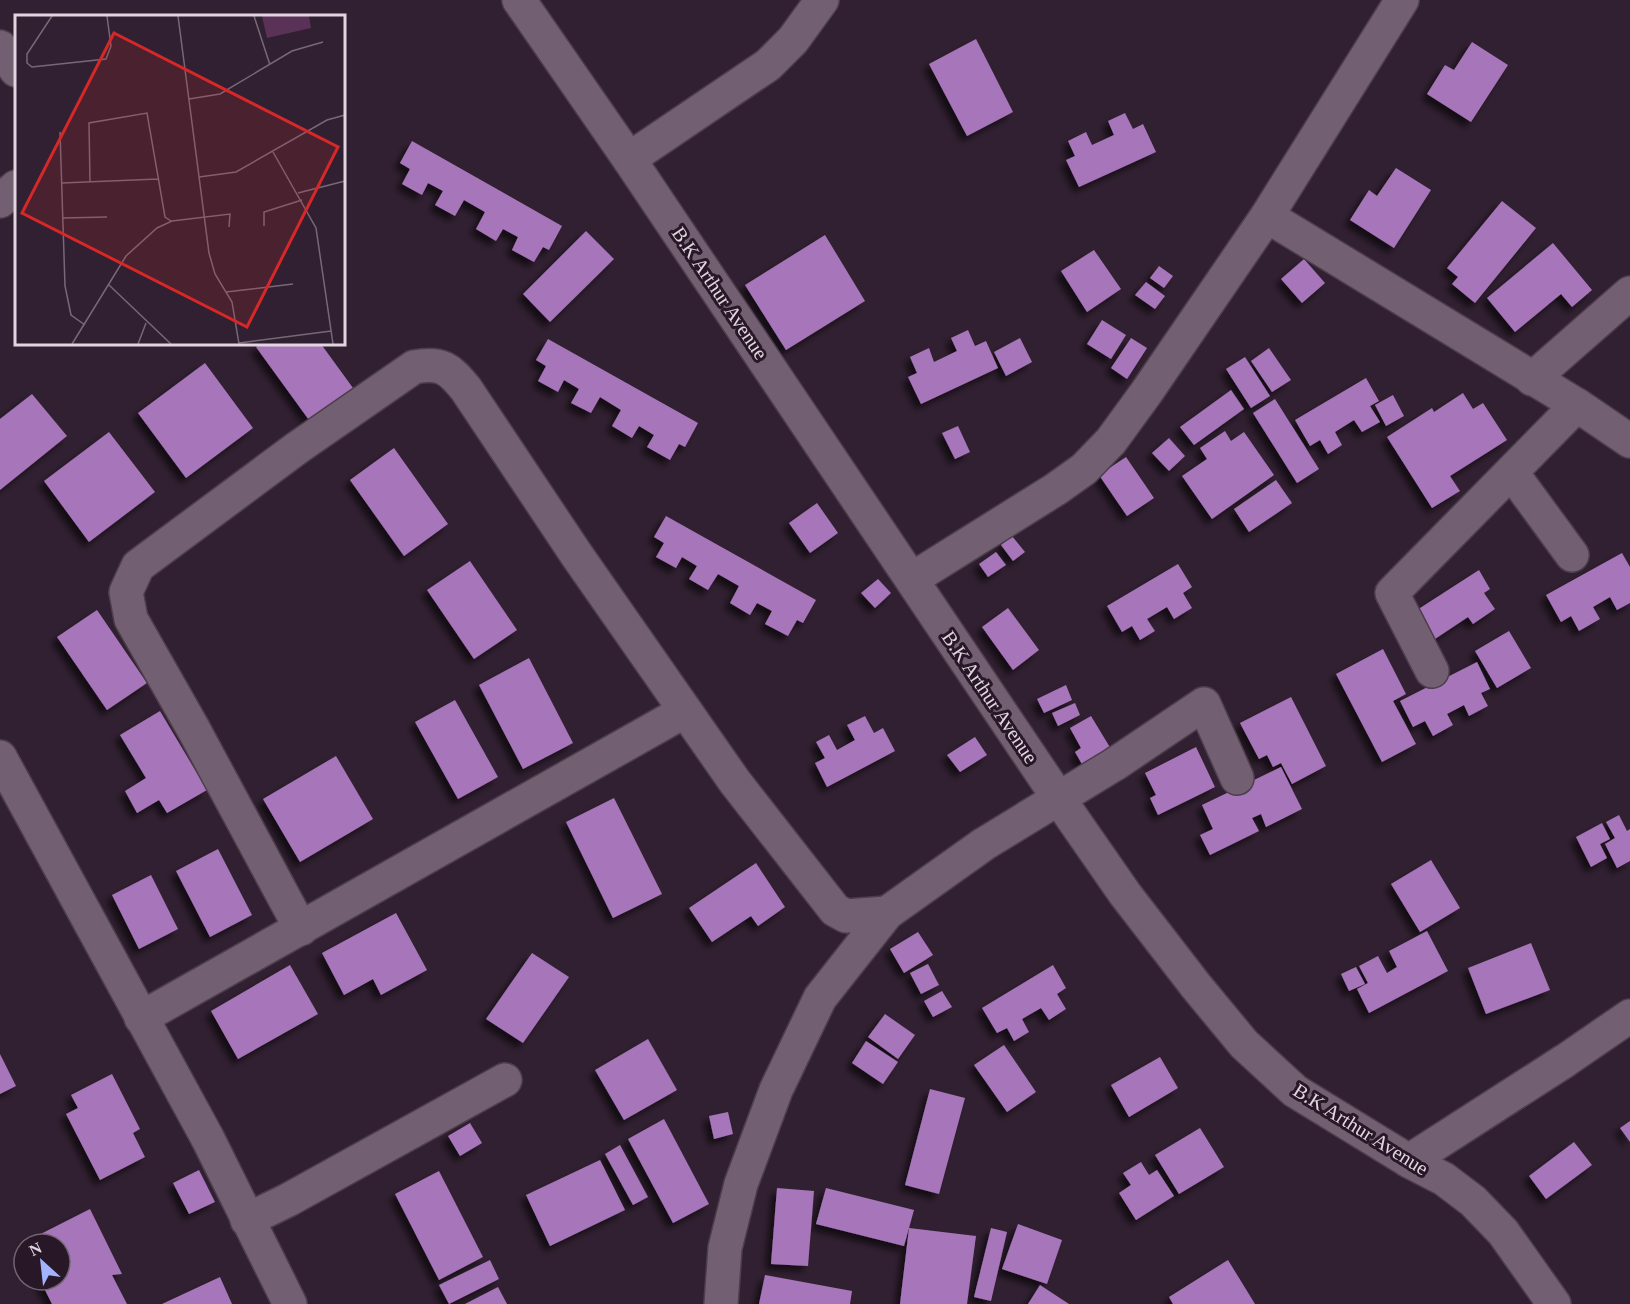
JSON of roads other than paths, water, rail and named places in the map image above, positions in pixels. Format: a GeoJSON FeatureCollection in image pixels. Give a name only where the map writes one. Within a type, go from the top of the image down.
{"type":"FeatureCollection","features":[{"type":"Feature","properties":{"kind":"street","name":"B.K Arthur Avenue"},"geometry":{"type":"LineString","coordinates":[[519,0],[629,159],[1059,799],[1125,894],[1196,986],[1244,1044],[1295,1091],[1409,1161],[1443,1179],[1473,1201],[1503,1232],[1554,1304]]}},
{"type":"Feature","properties":{"kind":"street"},"geometry":{"type":"LineString","coordinates":[[629,159],[768,65],[793,40],[822,0]]}},
{"type":"Feature","properties":{"kind":"street"},"geometry":{"type":"LineString","coordinates":[[912,579],[1056,489],[1084,469],[1111,441],[1267,216],[1402,0]]}},
{"type":"Feature","properties":{"kind":"street"},"geometry":{"type":"LineString","coordinates":[[0,47],[15,69]]}},
{"type":"Feature","properties":{"kind":"street"},"geometry":{"type":"LineString","coordinates":[[0,201],[15,188]]}},
{"type":"Feature","properties":{"kind":"street"},"geometry":{"type":"LineString","coordinates":[[1267,216],[1577,405],[1630,441]]}},
{"type":"Feature","properties":{"kind":"street"},"geometry":{"type":"LineString","coordinates":[[1532,379],[1630,293]]}},
{"type":"Feature","properties":{"kind":"street"},"geometry":{"type":"LineString","coordinates":[[302,929],[194,730],[130,619],[126,592],[138,566],[297,448],[414,367],[429,364],[443,366],[466,389],[576,554],[735,782],[835,910],[846,916],[887,913]]}},
{"type":"Feature","properties":{"kind":"street"},"geometry":{"type":"LineString","coordinates":[[1432,671],[1392,593],[1577,405]]}},
{"type":"Feature","properties":{"kind":"street"},"geometry":{"type":"LineString","coordinates":[[1512,473],[1572,555]]}},
{"type":"Feature","properties":{"kind":"street"},"geometry":{"type":"LineString","coordinates":[[721,1304],[725,1248],[741,1184],[776,1090],[820,998],[887,913],[984,844],[1059,799],[1204,704],[1237,778]]}},
{"type":"Feature","properties":{"kind":"street"},"geometry":{"type":"LineString","coordinates":[[141,1018],[685,711]]}},
{"type":"Feature","properties":{"kind":"street"},"geometry":{"type":"LineString","coordinates":[[0,757],[208,1139],[290,1304]]}},
{"type":"Feature","properties":{"kind":"street"},"geometry":{"type":"LineString","coordinates":[[1409,1161],[1630,1016]]}},
{"type":"Feature","properties":{"kind":"street"},"geometry":{"type":"LineString","coordinates":[[247,1220],[288,1200],[505,1080]]}}]}
